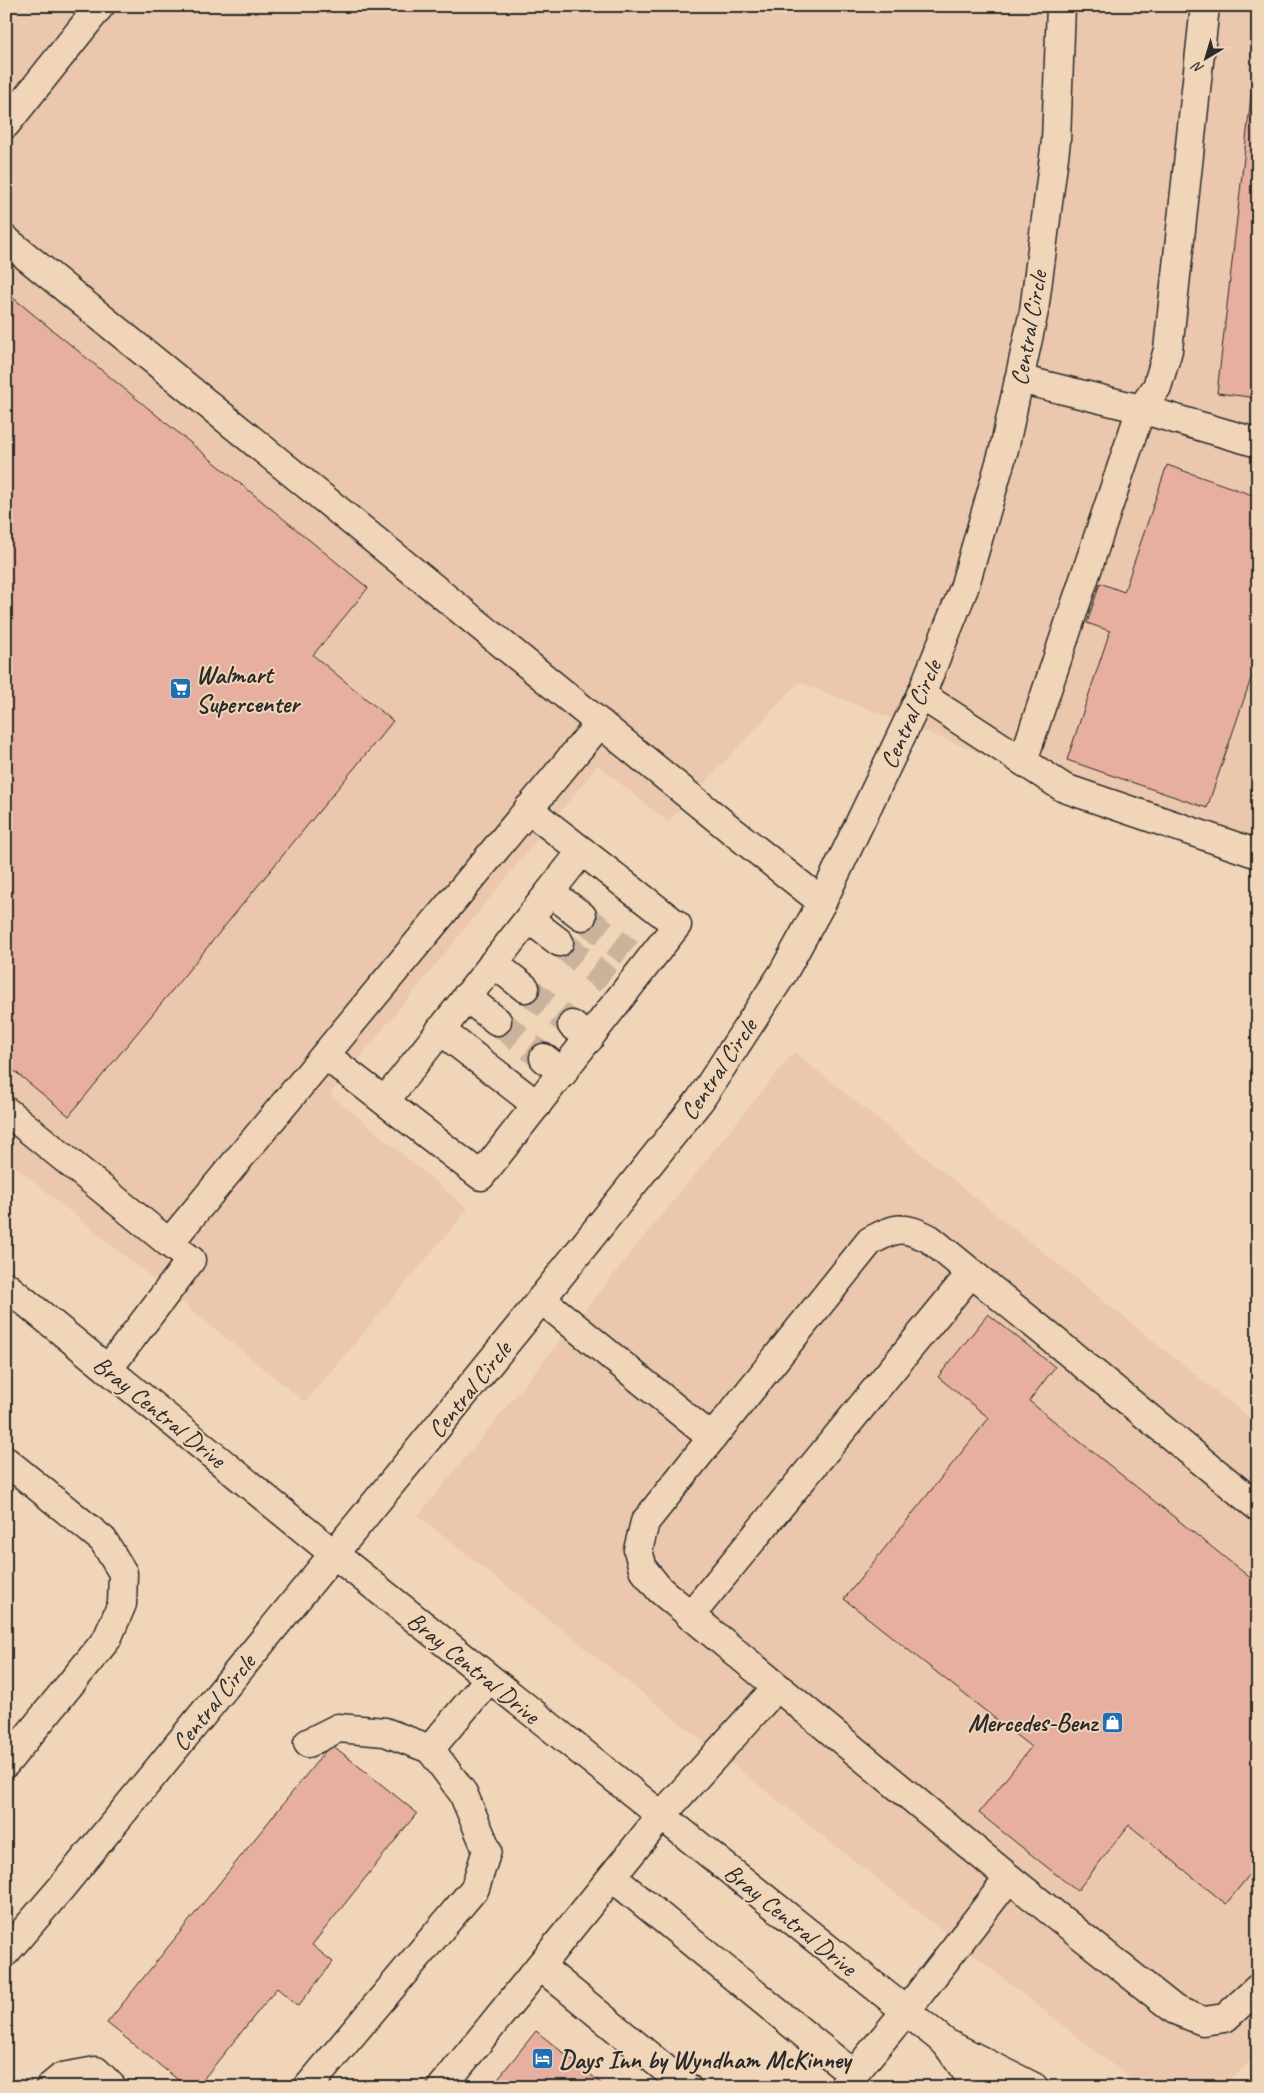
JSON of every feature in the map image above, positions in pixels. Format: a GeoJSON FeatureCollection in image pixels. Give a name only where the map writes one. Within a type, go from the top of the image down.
{"type":"FeatureCollection","features":[{"type":"Feature","properties":{"kind":"street"},"geometry":{"type":"LineString","coordinates":[[6,124],[100,6]]}},
{"type":"Feature","properties":{"kind":"street","name":"Central Circle"},"geometry":{"type":"LineString","coordinates":[[6,1952],[61,1888],[542,1300],[700,1100],[783,972],[822,902],[921,695],[964,588],[1004,448],[1034,311],[1056,141],[1061,6]]}},
{"type":"Feature","properties":{"kind":"street"},"geometry":{"type":"LineString","coordinates":[[1023,761],[1141,409],[1157,387],[1168,350],[1205,6]]}},
{"type":"Feature","properties":{"kind":"street"},"geometry":{"type":"LineString","coordinates":[[6,240],[822,902]]}},
{"type":"Feature","properties":{"kind":"street"},"geometry":{"type":"LineString","coordinates":[[1020,379],[1141,409],[1258,443]]}},
{"type":"Feature","properties":{"kind":"street"},"geometry":{"type":"LineString","coordinates":[[921,695],[1064,788],[1258,854]]}},
{"type":"Feature","properties":{"kind":"street"},"geometry":{"type":"LineString","coordinates":[[169,1243],[600,723]]}},
{"type":"Feature","properties":{"kind":"street"},"geometry":{"type":"LineString","coordinates":[[325,1054],[481,1176],[537,1105],[553,1066],[637,959],[677,926],[528,810]]}},
{"type":"Feature","properties":{"kind":"street"},"geometry":{"type":"LineString","coordinates":[[385,1101],[582,851]]}},
{"type":"Feature","properties":{"kind":"street"},"geometry":{"type":"LineString","coordinates":[[550,892],[582,916]]}},
{"type":"Feature","properties":{"kind":"street"},"geometry":{"type":"LineString","coordinates":[[528,919],[559,942]]}},
{"type":"Feature","properties":{"kind":"street"},"geometry":{"type":"LineString","coordinates":[[493,963],[525,988]]}},
{"type":"Feature","properties":{"kind":"street"},"geometry":{"type":"LineString","coordinates":[[466,997],[497,1022]]}},
{"type":"Feature","properties":{"kind":"street"},"geometry":{"type":"LineString","coordinates":[[440,1030],[537,1105]]}},
{"type":"Feature","properties":{"kind":"street"},"geometry":{"type":"LineString","coordinates":[[6,1110],[191,1260],[108,1369]]}},
{"type":"Feature","properties":{"kind":"street"},"geometry":{"type":"LineString","coordinates":[[1258,1507],[930,1239],[914,1231],[900,1228],[870,1241],[645,1522],[638,1550],[643,1570],[660,1590],[690,1616],[1009,1878],[1175,2010],[1203,2021],[1225,2018],[1258,1988]]}},
{"type":"Feature","properties":{"kind":"street"},"geometry":{"type":"LineString","coordinates":[[690,1616],[971,1273]]}},
{"type":"Feature","properties":{"kind":"street","name":"Bray Central Drive"},"geometry":{"type":"LineString","coordinates":[[6,1286],[334,1554],[946,2043],[1034,2087]]}},
{"type":"Feature","properties":{"kind":"street"},"geometry":{"type":"LineString","coordinates":[[542,1300],[712,1438]]}},
{"type":"Feature","properties":{"kind":"street"},"geometry":{"type":"LineString","coordinates":[[6,1461],[102,1540],[123,1573],[122,1604],[108,1639],[6,1763]]}},
{"type":"Feature","properties":{"kind":"street"},"geometry":{"type":"LineString","coordinates":[[430,1749],[489,1678]]}},
{"type":"Feature","properties":{"kind":"street"},"geometry":{"type":"LineString","coordinates":[[442,2087],[661,1816],[776,1688]]}},
{"type":"Feature","properties":{"kind":"street"},"geometry":{"type":"LineString","coordinates":[[308,1744],[338,1728],[385,1732],[430,1749],[462,1793],[487,1850],[475,1888],[308,2087]]}},
{"type":"Feature","properties":{"kind":"street"},"geometry":{"type":"LineString","coordinates":[[612,1877],[848,2080],[906,2011],[1009,1878]]}},
{"type":"Feature","properties":{"kind":"street"},"geometry":{"type":"LineString","coordinates":[[540,1966],[687,2087]]}},
{"type":"Feature","properties":{"kind":"street","name":"Bray Central Drive"},"geometry":{"type":"LineString","coordinates":[[946,2043],[977,2087]]}},
{"type":"Feature","properties":{"kind":"street"},"geometry":{"type":"LineString","coordinates":[[50,2087],[62,2077],[96,2071],[112,2087]]}},
{"type":"Feature","properties":{"kind":"shaded area"},"geometry":{"type":"Polygon","coordinates":[[[6,6],[1258,6],[1258,862],[799,682],[668,822],[598,765],[330,1094],[468,1209],[305,1402],[6,1159],[6,6]]]}},
{"type":"Feature","properties":{"kind":"shaded area"},"geometry":{"type":"Polygon","coordinates":[[[794,1052],[1258,1425],[1258,2055],[1221,2087],[1141,2087],[418,1516],[794,1052]]]}},
{"type":"Feature","properties":{"kind":"building"},"geometry":{"type":"Polygon","coordinates":[[[1258,35],[1258,398],[1217,393],[1258,35]]]}},
{"type":"Feature","properties":{"kind":"building","name":"Walmart Supercenter"},"geometry":{"type":"Polygon","coordinates":[[[6,292],[368,588],[313,655],[393,721],[69,1116],[6,1064],[6,292]]]}},
{"type":"Feature","properties":{"kind":"building"},"geometry":{"type":"Polygon","coordinates":[[[1167,465],[1258,497],[1258,658],[1207,808],[1067,760],[1110,631],[1087,623],[1100,583],[1124,592],[1167,465]]]}},
{"type":"Feature","properties":{"kind":"building"},"geometry":{"type":"Polygon","coordinates":[[[988,1314],[1055,1367],[1029,1401],[1258,1584],[1258,1864],[1226,1904],[1129,1825],[1077,1891],[979,1813],[1031,1747],[844,1599],[989,1418],[938,1377],[988,1314]]]}},
{"type":"Feature","properties":{"kind":"building"},"geometry":{"type":"Polygon","coordinates":[[[331,1744],[417,1813],[312,1945],[333,1962],[298,2006],[277,1988],[197,2087],[187,2087],[107,2023],[331,1744]]]}},
{"type":"Feature","properties":{"kind":"building","name":"Days Inn by Wyndham McKinney"},"geometry":{"type":"Polygon","coordinates":[[[536,2031],[606,2087],[491,2087],[536,2031]]]}},
{"type":"Feature","properties":{"kind":"tunnel"},"geometry":{"type":"LineString","coordinates":[[582,916],[629,953]]}},
{"type":"Feature","properties":{"kind":"tunnel"},"geometry":{"type":"LineString","coordinates":[[559,942],[608,981]]}},
{"type":"Feature","properties":{"kind":"tunnel"},"geometry":{"type":"LineString","coordinates":[[525,988],[572,1025]]}},
{"type":"Feature","properties":{"kind":"tunnel"},"geometry":{"type":"LineString","coordinates":[[497,1021],[544,1058]]}},
{"type":"Feature","properties":{"kind":"place","name":"Walmart Supercenter"},"geometry":{"type":"Point","coordinates":[180,688]}},
{"type":"Feature","properties":{"kind":"place","name":"Mercedes-Benz"},"geometry":{"type":"Point","coordinates":[1113,1722]}},
{"type":"Feature","properties":{"kind":"place","name":"Days Inn by Wyndham McKinney"},"geometry":{"type":"Point","coordinates":[543,2059]}}]}
